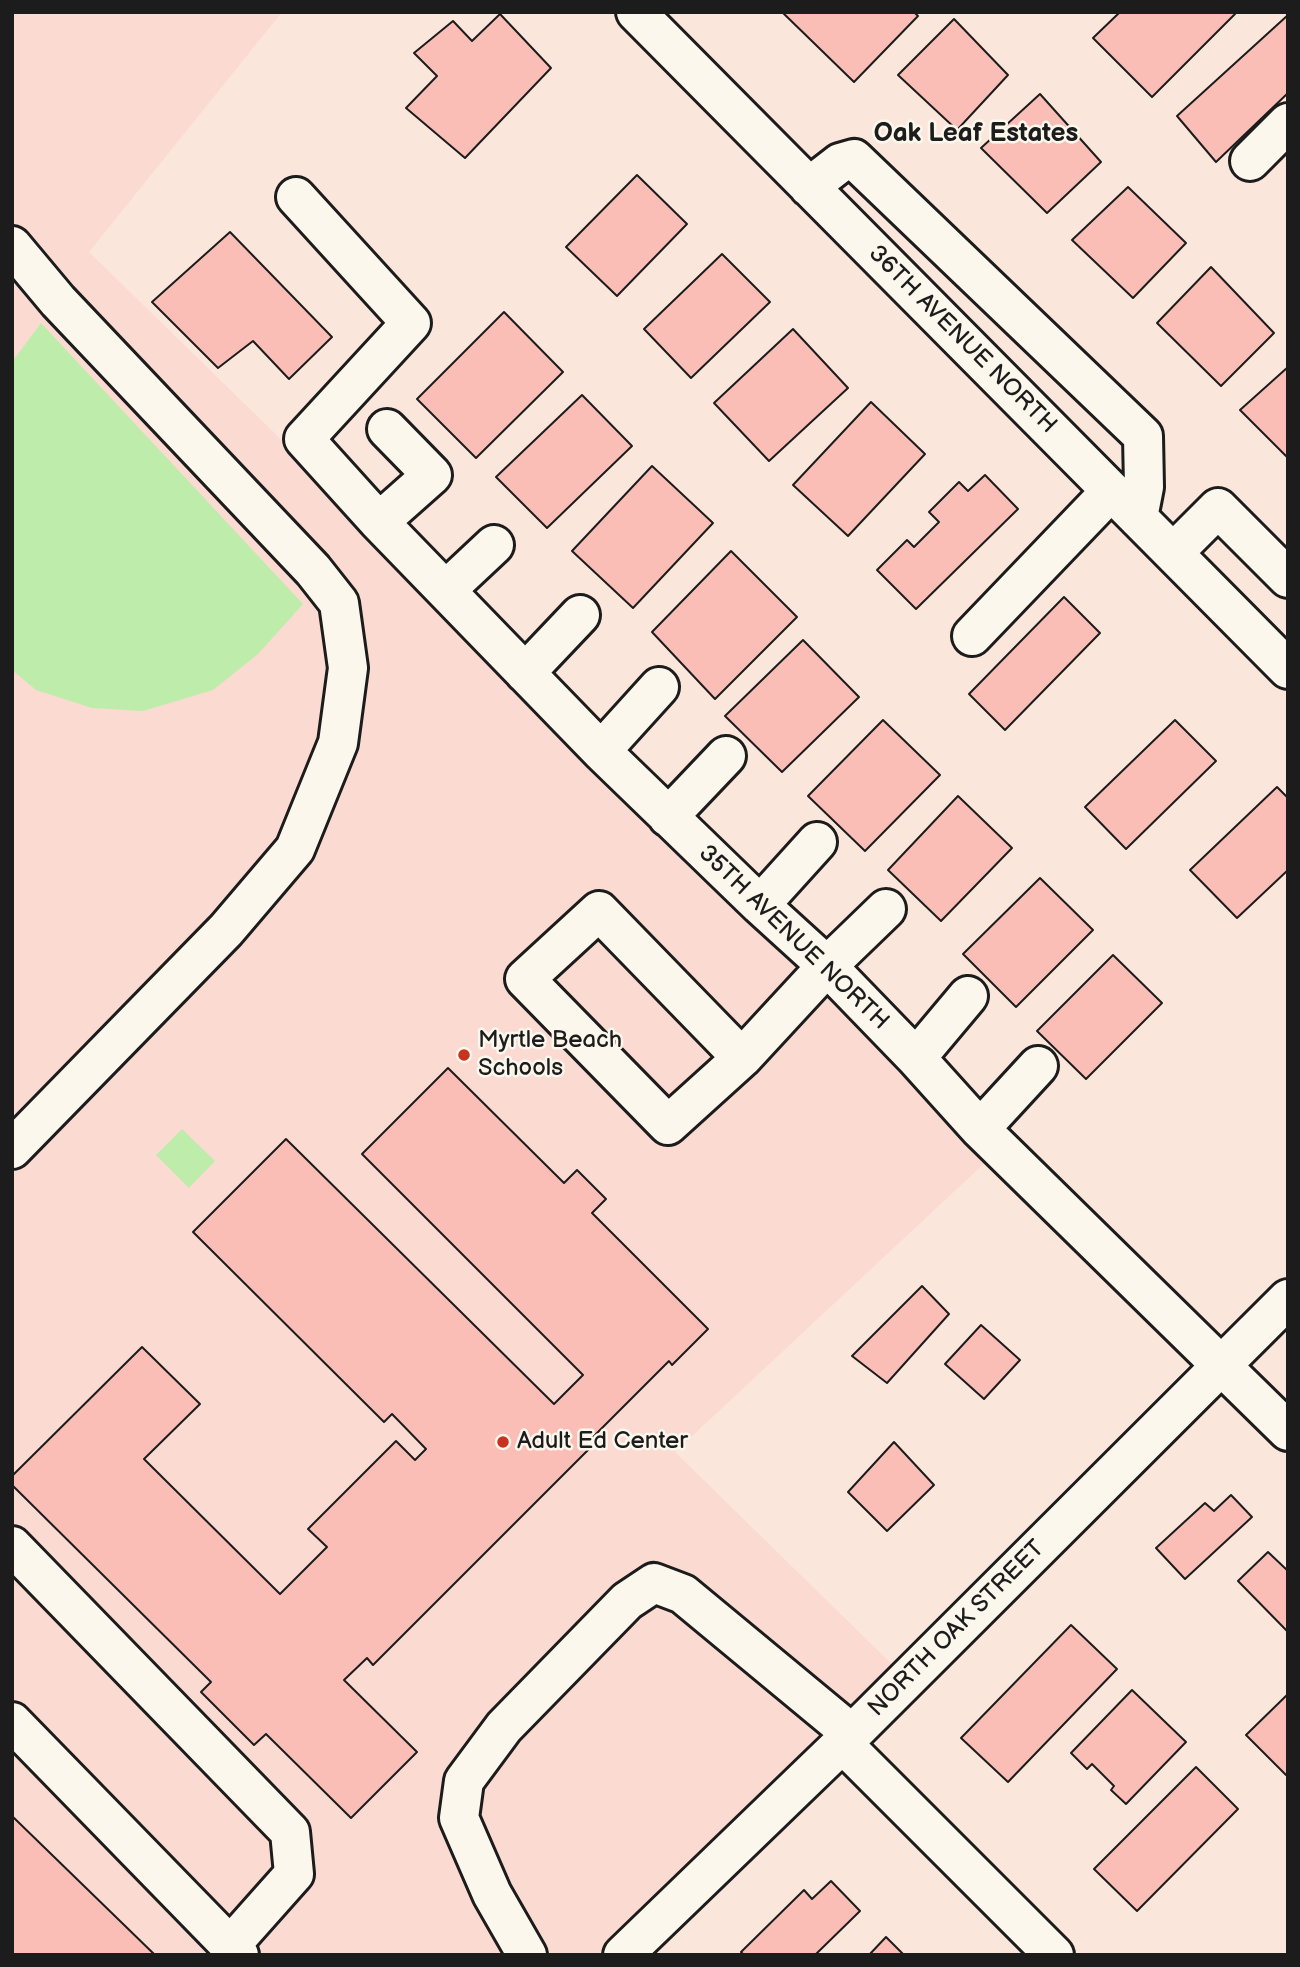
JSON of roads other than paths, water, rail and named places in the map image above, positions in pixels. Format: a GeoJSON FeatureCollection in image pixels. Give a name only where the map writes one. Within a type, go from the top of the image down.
{"type":"FeatureCollection","features":[{"type":"Feature","properties":{"kind":"street","name":"36TH AVENUE NORTH"},"geometry":{"type":"LineString","coordinates":[[636,12],[1287,667]]}},
{"type":"Feature","properties":{"kind":"street"},"geometry":{"type":"LineString","coordinates":[[1250,162],[1288,123]]}},
{"type":"Feature","properties":{"kind":"street"},"geometry":{"type":"LineString","coordinates":[[809,187],[840,163],[854,159],[1143,436],[1144,487],[1138,518]]}},
{"type":"Feature","properties":{"kind":"street","name":"35TH AVENUE NORTH"},"geometry":{"type":"LineString","coordinates":[[296,197],[411,323],[304,439],[379,522],[601,751],[827,966],[980,1129],[1288,1431]]}},
{"type":"Feature","properties":{"kind":"street"},"geometry":{"type":"LineString","coordinates":[[12,246],[58,301],[313,570],[339,603],[348,668],[338,744],[295,849],[226,930],[12,1149]]}},
{"type":"Feature","properties":{"kind":"street"},"geometry":{"type":"LineString","coordinates":[[948,326],[988,288]]}},
{"type":"Feature","properties":{"kind":"street"},"geometry":{"type":"LineString","coordinates":[[976,355],[1015,315]]}},
{"type":"Feature","properties":{"kind":"street"},"geometry":{"type":"LineString","coordinates":[[379,522],[432,475],[387,429]]}},
{"type":"Feature","properties":{"kind":"street"},"geometry":{"type":"LineString","coordinates":[[972,636],[1111,491]]}},
{"type":"Feature","properties":{"kind":"street"},"geometry":{"type":"LineString","coordinates":[[1173,553],[1218,508],[1288,578]]}},
{"type":"Feature","properties":{"kind":"street"},"geometry":{"type":"LineString","coordinates":[[446,590],[494,545]]}},
{"type":"Feature","properties":{"kind":"street"},"geometry":{"type":"LineString","coordinates":[[525,673],[580,615]]}},
{"type":"Feature","properties":{"kind":"street"},"geometry":{"type":"LineString","coordinates":[[601,751],[659,687]]}},
{"type":"Feature","properties":{"kind":"street"},"geometry":{"type":"LineString","coordinates":[[668,817],[726,756]]}},
{"type":"Feature","properties":{"kind":"street"},"geometry":{"type":"LineString","coordinates":[[760,905],[817,842]]}},
{"type":"Feature","properties":{"kind":"street"},"geometry":{"type":"LineString","coordinates":[[742,1058],[599,911],[525,979],[668,1125],[742,1058],[827,966],[886,909]]}},
{"type":"Feature","properties":{"kind":"street"},"geometry":{"type":"LineString","coordinates":[[916,1058],[968,996]]}},
{"type":"Feature","properties":{"kind":"street"},"geometry":{"type":"LineString","coordinates":[[980,1129],[1038,1066]]}},
{"type":"Feature","properties":{"kind":"street","name":"NORTH OAK STREET"},"geometry":{"type":"LineString","coordinates":[[623,1955],[847,1739],[1288,1299]]}},
{"type":"Feature","properties":{"kind":"street"},"geometry":{"type":"LineString","coordinates":[[12,1546],[290,1832],[294,1874],[234,1950],[12,1722]]}},
{"type":"Feature","properties":{"kind":"street"},"geometry":{"type":"LineString","coordinates":[[527,1955],[492,1894],[459,1818],[464,1781],[504,1727],[627,1601],[654,1583],[683,1594],[847,1739],[1054,1955]]}},
{"type":"Feature","properties":{"kind":"place","name":"Myrtle Beach Schools"},"geometry":{"type":"Point","coordinates":[464,1055]}},
{"type":"Feature","properties":{"kind":"place","name":"Adult Ed Center"},"geometry":{"type":"Point","coordinates":[503,1442]}},
{"type":"Feature","properties":{"kind":"district","name":"Oak Leaf Estates"},"geometry":{"type":"Point","coordinates":[976,134]}}]}
